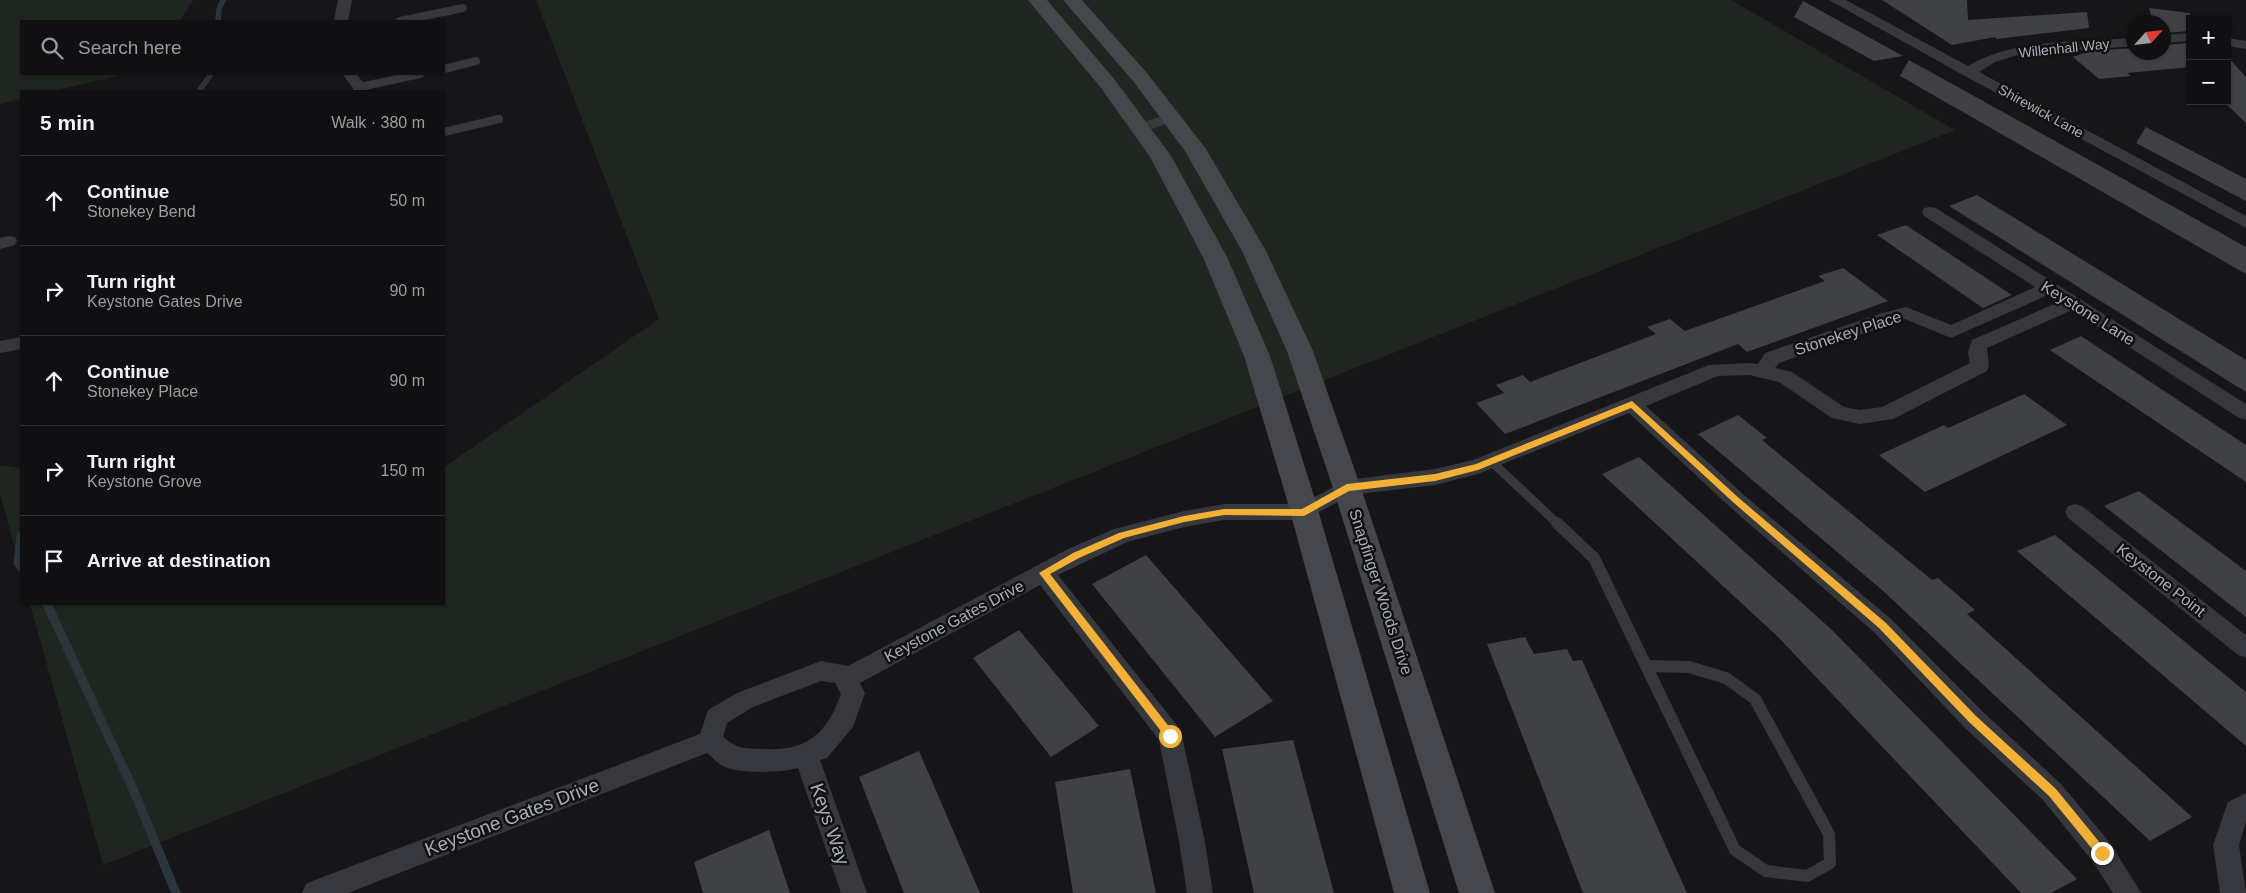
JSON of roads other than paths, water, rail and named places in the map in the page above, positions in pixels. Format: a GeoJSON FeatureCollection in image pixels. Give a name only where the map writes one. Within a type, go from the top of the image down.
{"type":"FeatureCollection","features":[{"type":"Feature","properties":{"kind":"main road"},"geometry":{"type":"LineString","coordinates":[[1037,0],[1108,84],[1160,156],[1215,257],[1257,356],[1304,512],[1412,893]]}},
{"type":"Feature","properties":{"kind":"main road","name":"Snapfinger Woods Drive"},"geometry":{"type":"LineString","coordinates":[[1072,0],[1140,77],[1195,150],[1254,251],[1300,351],[1347,488],[1477,893]]}},
{"type":"Feature","properties":{"kind":"street"},"geometry":{"type":"LineString","coordinates":[[341,20],[345,0]]}},
{"type":"Feature","properties":{"kind":"street","name":"Shirewick Lane"},"geometry":{"type":"LineString","coordinates":[[1836,0],[2246,223]]}},
{"type":"Feature","properties":{"kind":"street"},"geometry":{"type":"LineString","coordinates":[[2171,39],[2186,38]]}},
{"type":"Feature","properties":{"kind":"street","name":"Willenhall Way"},"geometry":{"type":"LineString","coordinates":[[1968,72],[1990,59],[2017,51],[2126,43]]}},
{"type":"Feature","properties":{"kind":"street"},"geometry":{"type":"LineString","coordinates":[[2231,43],[2246,45]]}},
{"type":"Feature","properties":{"kind":"street"},"geometry":{"type":"LineString","coordinates":[[350,75],[360,89]]}},
{"type":"Feature","properties":{"kind":"street"},"geometry":{"type":"LineString","coordinates":[[1139,128],[1171,118]]}},
{"type":"Feature","properties":{"kind":"street","name":"Keystone Lane"},"geometry":{"type":"LineString","coordinates":[[1930,212],[2246,413]]}},
{"type":"Feature","properties":{"kind":"street","name":"Stonekey Place"},"geometry":{"type":"LineString","coordinates":[[1762,372],[1772,358],[1884,318],[1906,313],[1951,332],[2048,288]]}},
{"type":"Feature","properties":{"kind":"street","name":"Stonekey Place"},"geometry":{"type":"LineString","coordinates":[[1347,488],[1435,478],[1491,461],[1716,370],[1749,369],[1785,377],[1839,413],[1860,417],[1886,414],[1980,366],[1977,352],[1979,344],[2073,303]]}},
{"type":"Feature","properties":{"kind":"street"},"geometry":{"type":"LineString","coordinates":[[0,347],[20,342]]}},
{"type":"Feature","properties":{"kind":"street"},"geometry":{"type":"LineString","coordinates":[[1632,404],[1737,501],[1883,626],[1973,719],[2052,792],[2102,853],[2128,893]]}},
{"type":"Feature","properties":{"kind":"street","name":"Keystone Gates Drive"},"geometry":{"type":"LineString","coordinates":[[846,679],[1076,555],[1122,535],[1184,519],[1224,512],[1304,512],[1347,488]]}},
{"type":"Feature","properties":{"kind":"street","name":"Keystone Point"},"geometry":{"type":"LineString","coordinates":[[2075,512],[2246,648]]}},
{"type":"Feature","properties":{"kind":"street"},"geometry":{"type":"LineString","coordinates":[[1044,573],[1170,736],[1192,842],[1200,893]]}},
{"type":"Feature","properties":{"kind":"street"},"geometry":{"type":"LineString","coordinates":[[821,671],[842,674],[846,679],[853,693],[844,719],[818,750],[785,761],[730,758],[710,741],[717,717],[745,700],[821,671]]}},
{"type":"Feature","properties":{"kind":"street","name":"Keystone Gates Drive"},"geometry":{"type":"LineString","coordinates":[[315,893],[710,741]]}},
{"type":"Feature","properties":{"kind":"street","name":"Keys Way"},"geometry":{"type":"LineString","coordinates":[[806,754],[854,893]]}},
{"type":"Feature","properties":{"kind":"street"},"geometry":{"type":"LineString","coordinates":[[2233,893],[2226,845],[2237,810],[2246,805]]}},
{"type":"Feature","properties":{"kind":"lane"},"geometry":{"type":"LineString","coordinates":[[405,20],[463,8]]}},
{"type":"Feature","properties":{"kind":"lane"},"geometry":{"type":"LineString","coordinates":[[445,68],[476,61]]}},
{"type":"Feature","properties":{"kind":"lane"},"geometry":{"type":"LineString","coordinates":[[360,89],[416,75]]}},
{"type":"Feature","properties":{"kind":"lane"},"geometry":{"type":"LineString","coordinates":[[445,132],[499,119]]}},
{"type":"Feature","properties":{"kind":"lane"},"geometry":{"type":"LineString","coordinates":[[1491,461],[1594,558],[1735,850],[1766,871],[1807,876],[1830,863],[1829,834],[1755,699],[1726,678],[1690,667],[1647,666]]}},
{"type":"Feature","properties":{"kind":"waterway"},"geometry":{"type":"LineString","coordinates":[[218,20],[219,9],[223,0]]}},
{"type":"Feature","properties":{"kind":"waterway"},"geometry":{"type":"LineString","coordinates":[[200,90],[210,75]]}},
{"type":"Feature","properties":{"kind":"waterway"},"geometry":{"type":"LineString","coordinates":[[20,545],[18,563],[20,566]]}},
{"type":"Feature","properties":{"kind":"waterway"},"geometry":{"type":"LineString","coordinates":[[47,605],[133,789],[176,893]]}}]}
